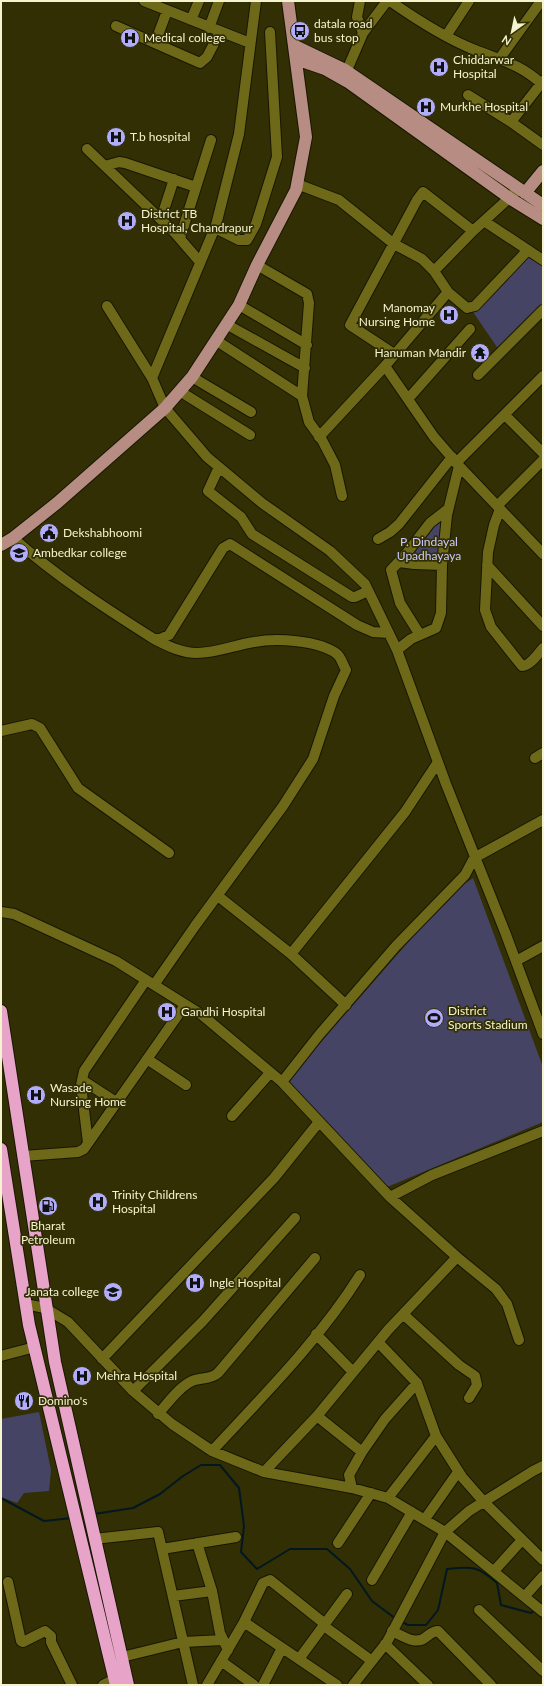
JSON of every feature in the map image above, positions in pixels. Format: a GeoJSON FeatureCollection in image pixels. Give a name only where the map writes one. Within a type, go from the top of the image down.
{"type":"FeatureCollection","features":[{"type":"Feature","properties":{"kind":"highway"},"geometry":{"type":"LineString","coordinates":[[1,1011],[45,1308],[77,1494],[80,1532],[116,1682]]}},
{"type":"Feature","properties":{"kind":"highway"},"geometry":{"type":"LineString","coordinates":[[1,1149],[25,1304],[35,1347],[77,1494],[93,1535],[128,1685]]}},
{"type":"Feature","properties":{"kind":"main road"},"geometry":{"type":"LineString","coordinates":[[1,545],[14,538],[57,503],[165,408],[192,377],[217,341],[239,305],[257,265],[296,190],[306,137],[288,1]]}},
{"type":"Feature","properties":{"kind":"main road"},"geometry":{"type":"LineString","coordinates":[[294,46],[344,75],[543,205]]}},
{"type":"Feature","properties":{"kind":"main road"},"geometry":{"type":"LineString","coordinates":[[296,59],[344,75],[511,199],[543,219]]}},
{"type":"Feature","properties":{"kind":"main road"},"geometry":{"type":"LineString","coordinates":[[522,191],[543,171]]}},
{"type":"Feature","properties":{"kind":"street"},"geometry":{"type":"LineString","coordinates":[[144,1],[250,43]]}},
{"type":"Feature","properties":{"kind":"street"},"geometry":{"type":"LineString","coordinates":[[191,20],[199,1]]}},
{"type":"Feature","properties":{"kind":"street"},"geometry":{"type":"LineString","coordinates":[[210,28],[219,1]]}},
{"type":"Feature","properties":{"kind":"street"},"geometry":{"type":"LineString","coordinates":[[152,378],[215,228],[239,134],[256,1]]}},
{"type":"Feature","properties":{"kind":"street"},"geometry":{"type":"LineString","coordinates":[[360,1],[357,17],[363,33]]}},
{"type":"Feature","properties":{"kind":"street"},"geometry":{"type":"LineString","coordinates":[[344,75],[363,33],[387,1]]}},
{"type":"Feature","properties":{"kind":"street"},"geometry":{"type":"LineString","coordinates":[[390,1],[422,24],[475,50],[500,58],[524,69],[543,83],[511,122]]}},
{"type":"Feature","properties":{"kind":"street"},"geometry":{"type":"LineString","coordinates":[[446,36],[469,1]]}},
{"type":"Feature","properties":{"kind":"street"},"geometry":{"type":"LineString","coordinates":[[500,58],[541,1]]}},
{"type":"Feature","properties":{"kind":"street"},"geometry":{"type":"LineString","coordinates":[[155,43],[167,11]]}},
{"type":"Feature","properties":{"kind":"street"},"geometry":{"type":"LineString","coordinates":[[116,26],[200,63],[207,58],[220,32]]}},
{"type":"Feature","properties":{"kind":"street"},"geometry":{"type":"LineString","coordinates":[[215,228],[239,240],[247,240],[256,224],[274,168],[277,148],[270,32]]}},
{"type":"Feature","properties":{"kind":"street"},"geometry":{"type":"LineString","coordinates":[[468,95],[511,122],[543,145]]}},
{"type":"Feature","properties":{"kind":"street"},"geometry":{"type":"LineString","coordinates":[[180,238],[211,140]]}},
{"type":"Feature","properties":{"kind":"street"},"geometry":{"type":"LineString","coordinates":[[87,149],[180,238],[200,262]]}},
{"type":"Feature","properties":{"kind":"street"},"geometry":{"type":"LineString","coordinates":[[105,166],[119,162],[125,163],[196,187]]}},
{"type":"Feature","properties":{"kind":"street"},"geometry":{"type":"LineString","coordinates":[[161,219],[174,179]]}},
{"type":"Feature","properties":{"kind":"street"},"geometry":{"type":"LineString","coordinates":[[297,184],[339,200],[394,244],[422,259],[434,270],[448,292],[467,308],[473,308],[528,250]]}},
{"type":"Feature","properties":{"kind":"street"},"geometry":{"type":"LineString","coordinates":[[434,270],[484,221],[522,191]]}},
{"type":"Feature","properties":{"kind":"street"},"geometry":{"type":"LineString","coordinates":[[394,354],[350,325],[417,200],[423,192],[473,231]]}},
{"type":"Feature","properties":{"kind":"street"},"geometry":{"type":"LineString","coordinates":[[484,221],[543,260]]}},
{"type":"Feature","properties":{"kind":"street"},"geometry":{"type":"LineString","coordinates":[[257,265],[307,294],[309,303],[307,345],[302,396],[308,422],[320,437],[335,465],[342,496]]}},
{"type":"Feature","properties":{"kind":"street"},"geometry":{"type":"LineString","coordinates":[[320,437],[385,366],[448,292]]}},
{"type":"Feature","properties":{"kind":"street"},"geometry":{"type":"LineString","coordinates":[[239,305],[307,345]]}},
{"type":"Feature","properties":{"kind":"street"},"geometry":{"type":"LineString","coordinates":[[107,306],[152,378],[165,408],[207,457],[262,503],[330,551],[365,584],[397,650],[474,858],[516,961],[543,1033]]}},
{"type":"Feature","properties":{"kind":"street"},"geometry":{"type":"LineString","coordinates":[[478,375],[543,310]]}},
{"type":"Feature","properties":{"kind":"street"},"geometry":{"type":"LineString","coordinates":[[226,324],[305,368]]}},
{"type":"Feature","properties":{"kind":"street"},"geometry":{"type":"LineString","coordinates":[[408,399],[470,329]]}},
{"type":"Feature","properties":{"kind":"street"},"geometry":{"type":"LineString","coordinates":[[217,341],[302,396]]}},
{"type":"Feature","properties":{"kind":"street"},"geometry":{"type":"LineString","coordinates":[[385,366],[434,437],[499,507],[542,549]]}},
{"type":"Feature","properties":{"kind":"street"},"geometry":{"type":"LineString","coordinates":[[378,539],[390,532],[456,462],[543,376]]}},
{"type":"Feature","properties":{"kind":"street"},"geometry":{"type":"LineString","coordinates":[[192,377],[251,412]]}},
{"type":"Feature","properties":{"kind":"street"},"geometry":{"type":"LineString","coordinates":[[180,392],[250,435]]}},
{"type":"Feature","properties":{"kind":"street"},"geometry":{"type":"LineString","coordinates":[[505,415],[543,453]]}},
{"type":"Feature","properties":{"kind":"street"},"geometry":{"type":"LineString","coordinates":[[543,460],[499,507],[490,538],[485,610],[491,627],[522,666],[526,666],[543,648]]}},
{"type":"Feature","properties":{"kind":"street"},"geometry":{"type":"LineString","coordinates":[[397,650],[420,635],[436,628],[439,624],[441,613],[442,565],[448,509],[456,462]]}},
{"type":"Feature","properties":{"kind":"street"},"geometry":{"type":"LineString","coordinates":[[219,467],[208,491],[241,517],[252,534],[352,597],[368,591]]}},
{"type":"Feature","properties":{"kind":"street"},"geometry":{"type":"LineString","coordinates":[[420,635],[405,612],[396,593],[391,573],[393,566],[399,562],[430,523],[448,509]]}},
{"type":"Feature","properties":{"kind":"street"},"geometry":{"type":"LineString","coordinates":[[14,538],[35,558],[89,598],[154,639],[175,649],[197,653],[226,649],[255,641],[295,641],[325,647],[338,654],[346,670],[334,696],[313,759],[283,806],[218,896],[150,982],[87,1066],[82,1080],[88,1143]]}},
{"type":"Feature","properties":{"kind":"street"},"geometry":{"type":"LineString","coordinates":[[154,639],[160,639],[169,635],[223,548],[230,544],[358,626],[373,632],[389,633]]}},
{"type":"Feature","properties":{"kind":"street"},"geometry":{"type":"LineString","coordinates":[[399,562],[442,565]]}},
{"type":"Feature","properties":{"kind":"street"},"geometry":{"type":"LineString","coordinates":[[487,565],[543,626]]}},
{"type":"Feature","properties":{"kind":"street"},"geometry":{"type":"LineString","coordinates":[[1,730],[32,724],[40,728],[78,788],[169,853]]}},
{"type":"Feature","properties":{"kind":"street"},"geometry":{"type":"LineString","coordinates":[[291,954],[405,812],[438,762]]}},
{"type":"Feature","properties":{"kind":"street"},"geometry":{"type":"LineString","coordinates":[[282,1082],[396,946],[465,874],[474,858],[543,820]]}},
{"type":"Feature","properties":{"kind":"street"},"geometry":{"type":"LineString","coordinates":[[218,896],[291,954],[346,1005]]}},
{"type":"Feature","properties":{"kind":"street"},"geometry":{"type":"LineString","coordinates":[[1,912],[14,914],[110,958],[202,1015],[282,1082],[390,1197],[457,1257],[496,1289],[502,1297],[519,1340]]}},
{"type":"Feature","properties":{"kind":"street"},"geometry":{"type":"LineString","coordinates":[[516,961],[543,946]]}},
{"type":"Feature","properties":{"kind":"street"},"geometry":{"type":"LineString","coordinates":[[23,1156],[78,1152],[88,1143],[185,1004]]}},
{"type":"Feature","properties":{"kind":"street"},"geometry":{"type":"LineString","coordinates":[[147,1059],[186,1085]]}},
{"type":"Feature","properties":{"kind":"street"},"geometry":{"type":"LineString","coordinates":[[232,1116],[270,1073]]}},
{"type":"Feature","properties":{"kind":"street"},"geometry":{"type":"LineString","coordinates":[[82,1080],[116,1102]]}},
{"type":"Feature","properties":{"kind":"street"},"geometry":{"type":"LineString","coordinates":[[102,1360],[274,1178],[319,1122]]}},
{"type":"Feature","properties":{"kind":"street"},"geometry":{"type":"LineString","coordinates":[[390,1197],[432,1175],[543,1131]]}},
{"type":"Feature","properties":{"kind":"street"},"geometry":{"type":"LineString","coordinates":[[133,1392],[203,1321],[295,1218]]}},
{"type":"Feature","properties":{"kind":"street"},"geometry":{"type":"LineString","coordinates":[[264,1472],[317,1416],[403,1314],[457,1257]]}},
{"type":"Feature","properties":{"kind":"street"},"geometry":{"type":"LineString","coordinates":[[158,1414],[187,1384],[198,1379],[210,1378],[218,1373],[315,1258]]}},
{"type":"Feature","properties":{"kind":"street"},"geometry":{"type":"LineString","coordinates":[[212,1450],[259,1401],[316,1334],[339,1306],[360,1275]]}},
{"type":"Feature","properties":{"kind":"street"},"geometry":{"type":"LineString","coordinates":[[25,1304],[45,1308],[68,1322],[133,1392],[158,1414],[212,1450],[264,1472],[352,1488],[388,1498],[445,1532],[533,1602],[543,1612]]}},
{"type":"Feature","properties":{"kind":"street"},"geometry":{"type":"LineString","coordinates":[[403,1314],[459,1365],[475,1376],[477,1385],[469,1398]]}},
{"type":"Feature","properties":{"kind":"street"},"geometry":{"type":"LineString","coordinates":[[316,1334],[354,1372]]}},
{"type":"Feature","properties":{"kind":"street"},"geometry":{"type":"LineString","coordinates":[[378,1342],[417,1383],[436,1436],[458,1472],[484,1502],[543,1560]]}},
{"type":"Feature","properties":{"kind":"street"},"geometry":{"type":"LineString","coordinates":[[1,1356],[35,1347]]}},
{"type":"Feature","properties":{"kind":"street"},"geometry":{"type":"LineString","coordinates":[[352,1488],[349,1475],[362,1452],[385,1419],[417,1383]]}},
{"type":"Feature","properties":{"kind":"street"},"geometry":{"type":"LineString","coordinates":[[317,1416],[362,1452]]}},
{"type":"Feature","properties":{"kind":"street"},"geometry":{"type":"LineString","coordinates":[[388,1498],[436,1436]]}},
{"type":"Feature","properties":{"kind":"street"},"geometry":{"type":"LineString","coordinates":[[353,1685],[385,1644],[445,1532],[469,1512],[543,1466]]}},
{"type":"Feature","properties":{"kind":"street"},"geometry":{"type":"LineString","coordinates":[[425,1519],[458,1472]]}},
{"type":"Feature","properties":{"kind":"street"},"geometry":{"type":"LineString","coordinates":[[338,1543],[371,1493]]}},
{"type":"Feature","properties":{"kind":"street"},"geometry":{"type":"LineString","coordinates":[[372,1580],[412,1512]]}},
{"type":"Feature","properties":{"kind":"street"},"geometry":{"type":"LineString","coordinates":[[93,1535],[158,1532],[193,1685]]}},
{"type":"Feature","properties":{"kind":"street"},"geometry":{"type":"LineString","coordinates":[[162,1549],[236,1537]]}},
{"type":"Feature","properties":{"kind":"street"},"geometry":{"type":"LineString","coordinates":[[494,1571],[522,1540]]}},
{"type":"Feature","properties":{"kind":"street"},"geometry":{"type":"LineString","coordinates":[[197,1543],[212,1591],[223,1640],[228,1650]]}},
{"type":"Feature","properties":{"kind":"street"},"geometry":{"type":"LineString","coordinates":[[525,1596],[543,1576]]}},
{"type":"Feature","properties":{"kind":"street"},"geometry":{"type":"LineString","coordinates":[[207,1685],[244,1622],[263,1582],[270,1580],[324,1625],[372,1660]]}},
{"type":"Feature","properties":{"kind":"street"},"geometry":{"type":"LineString","coordinates":[[8,1582],[22,1642],[27,1641],[45,1631],[51,1636],[51,1642],[72,1685]]}},
{"type":"Feature","properties":{"kind":"street"},"geometry":{"type":"LineString","coordinates":[[173,1596],[212,1591]]}},
{"type":"Feature","properties":{"kind":"street"},"geometry":{"type":"LineString","coordinates":[[299,1659],[347,1594]]}},
{"type":"Feature","properties":{"kind":"street"},"geometry":{"type":"LineString","coordinates":[[479,1610],[543,1671]]}},
{"type":"Feature","properties":{"kind":"street"},"geometry":{"type":"LineString","coordinates":[[244,1622],[337,1685]]}},
{"type":"Feature","properties":{"kind":"street"},"geometry":{"type":"LineString","coordinates":[[394,1629],[413,1640],[420,1641],[434,1631],[438,1631],[492,1685]]}},
{"type":"Feature","properties":{"kind":"street"},"geometry":{"type":"LineString","coordinates":[[122,1657],[183,1642],[223,1640]]}},
{"type":"Feature","properties":{"kind":"street"},"geometry":{"type":"LineString","coordinates":[[385,1644],[428,1685]]}},
{"type":"Feature","properties":{"kind":"street"},"geometry":{"type":"LineString","coordinates":[[263,1685],[282,1648]]}},
{"type":"Feature","properties":{"kind":"street"},"geometry":{"type":"LineString","coordinates":[[221,1661],[254,1685]]}},
{"type":"Feature","properties":{"kind":"street"},"geometry":{"type":"LineString","coordinates":[[103,1685],[116,1682]]}},
{"type":"Feature","properties":{"kind":"green space"},"geometry":{"type":"Polygon","coordinates":[[[530,255],[543,264],[543,307],[499,350],[473,312],[530,255]]]}},
{"type":"Feature","properties":{"kind":"green space","name":"P. Dindayal Upadhayaya"},"geometry":{"type":"Polygon","coordinates":[[[445,514],[440,562],[404,559],[445,514]]]}},
{"type":"Feature","properties":{"kind":"green space","name":"District Sports Stadium"},"geometry":{"type":"Polygon","coordinates":[[[473,878],[543,1067],[543,1122],[387,1187],[287,1081],[451,893],[473,878]]]}},
{"type":"Feature","properties":{"kind":"green space"},"geometry":{"type":"Polygon","coordinates":[[[39,1412],[51,1470],[49,1491],[24,1493],[17,1503],[1,1497],[1,1419],[39,1412]]]}},
{"type":"Feature","properties":{"kind":"waterway"},"geometry":{"type":"LineString","coordinates":[[94,1514],[133,1508],[160,1494],[183,1476],[201,1465],[220,1465],[239,1488],[244,1526],[241,1552],[257,1569],[290,1549],[327,1549],[350,1569],[372,1601],[396,1619]]}},
{"type":"Feature","properties":{"kind":"waterway"},"geometry":{"type":"LineString","coordinates":[[1,1498],[44,1521],[72,1518]]}},
{"type":"Feature","properties":{"kind":"waterway"},"geometry":{"type":"LineString","coordinates":[[402,1622],[408,1625],[426,1625],[438,1610],[447,1569],[456,1568],[474,1568],[490,1577],[497,1583],[501,1605],[531,1613],[535,1610]]}},
{"type":"Feature","properties":{"kind":"place","name":"datala road bus stop"},"geometry":{"type":"Point","coordinates":[300,31]}},
{"type":"Feature","properties":{"kind":"place","name":"Medical college"},"geometry":{"type":"Point","coordinates":[130,38]}},
{"type":"Feature","properties":{"kind":"place","name":"Chiddarwar Hospital"},"geometry":{"type":"Point","coordinates":[439,67]}},
{"type":"Feature","properties":{"kind":"place","name":"Murkhe Hospital"},"geometry":{"type":"Point","coordinates":[426,107]}},
{"type":"Feature","properties":{"kind":"place","name":"T.b hospital"},"geometry":{"type":"Point","coordinates":[116,137]}},
{"type":"Feature","properties":{"kind":"place","name":"District TB Hospital, Chandrapur"},"geometry":{"type":"Point","coordinates":[127,221]}},
{"type":"Feature","properties":{"kind":"place","name":"Manomay Nursing Home"},"geometry":{"type":"Point","coordinates":[449,315]}},
{"type":"Feature","properties":{"kind":"place","name":"Hanuman Mandir"},"geometry":{"type":"Point","coordinates":[480,353]}},
{"type":"Feature","properties":{"kind":"place","name":"Dekshabhoomi"},"geometry":{"type":"Point","coordinates":[49,533]}},
{"type":"Feature","properties":{"kind":"place","name":"Ambedkar college"},"geometry":{"type":"Point","coordinates":[19,553]}},
{"type":"Feature","properties":{"kind":"place","name":"Gandhi Hospital"},"geometry":{"type":"Point","coordinates":[167,1012]}},
{"type":"Feature","properties":{"kind":"place","name":"District Sports Stadium"},"geometry":{"type":"Point","coordinates":[434,1018]}},
{"type":"Feature","properties":{"kind":"place","name":"Wasade Nursing Home"},"geometry":{"type":"Point","coordinates":[36,1095]}},
{"type":"Feature","properties":{"kind":"place","name":"Trinity Childrens Hospital"},"geometry":{"type":"Point","coordinates":[98,1202]}},
{"type":"Feature","properties":{"kind":"place","name":"Bharat Petroleum"},"geometry":{"type":"Point","coordinates":[48,1206]}},
{"type":"Feature","properties":{"kind":"place","name":"Ingle Hospital"},"geometry":{"type":"Point","coordinates":[195,1283]}},
{"type":"Feature","properties":{"kind":"place","name":"Janata college"},"geometry":{"type":"Point","coordinates":[113,1292]}},
{"type":"Feature","properties":{"kind":"place","name":"Mehra Hospital"},"geometry":{"type":"Point","coordinates":[82,1376]}},
{"type":"Feature","properties":{"kind":"place","name":"Domino's"},"geometry":{"type":"Point","coordinates":[24,1401]}}]}
